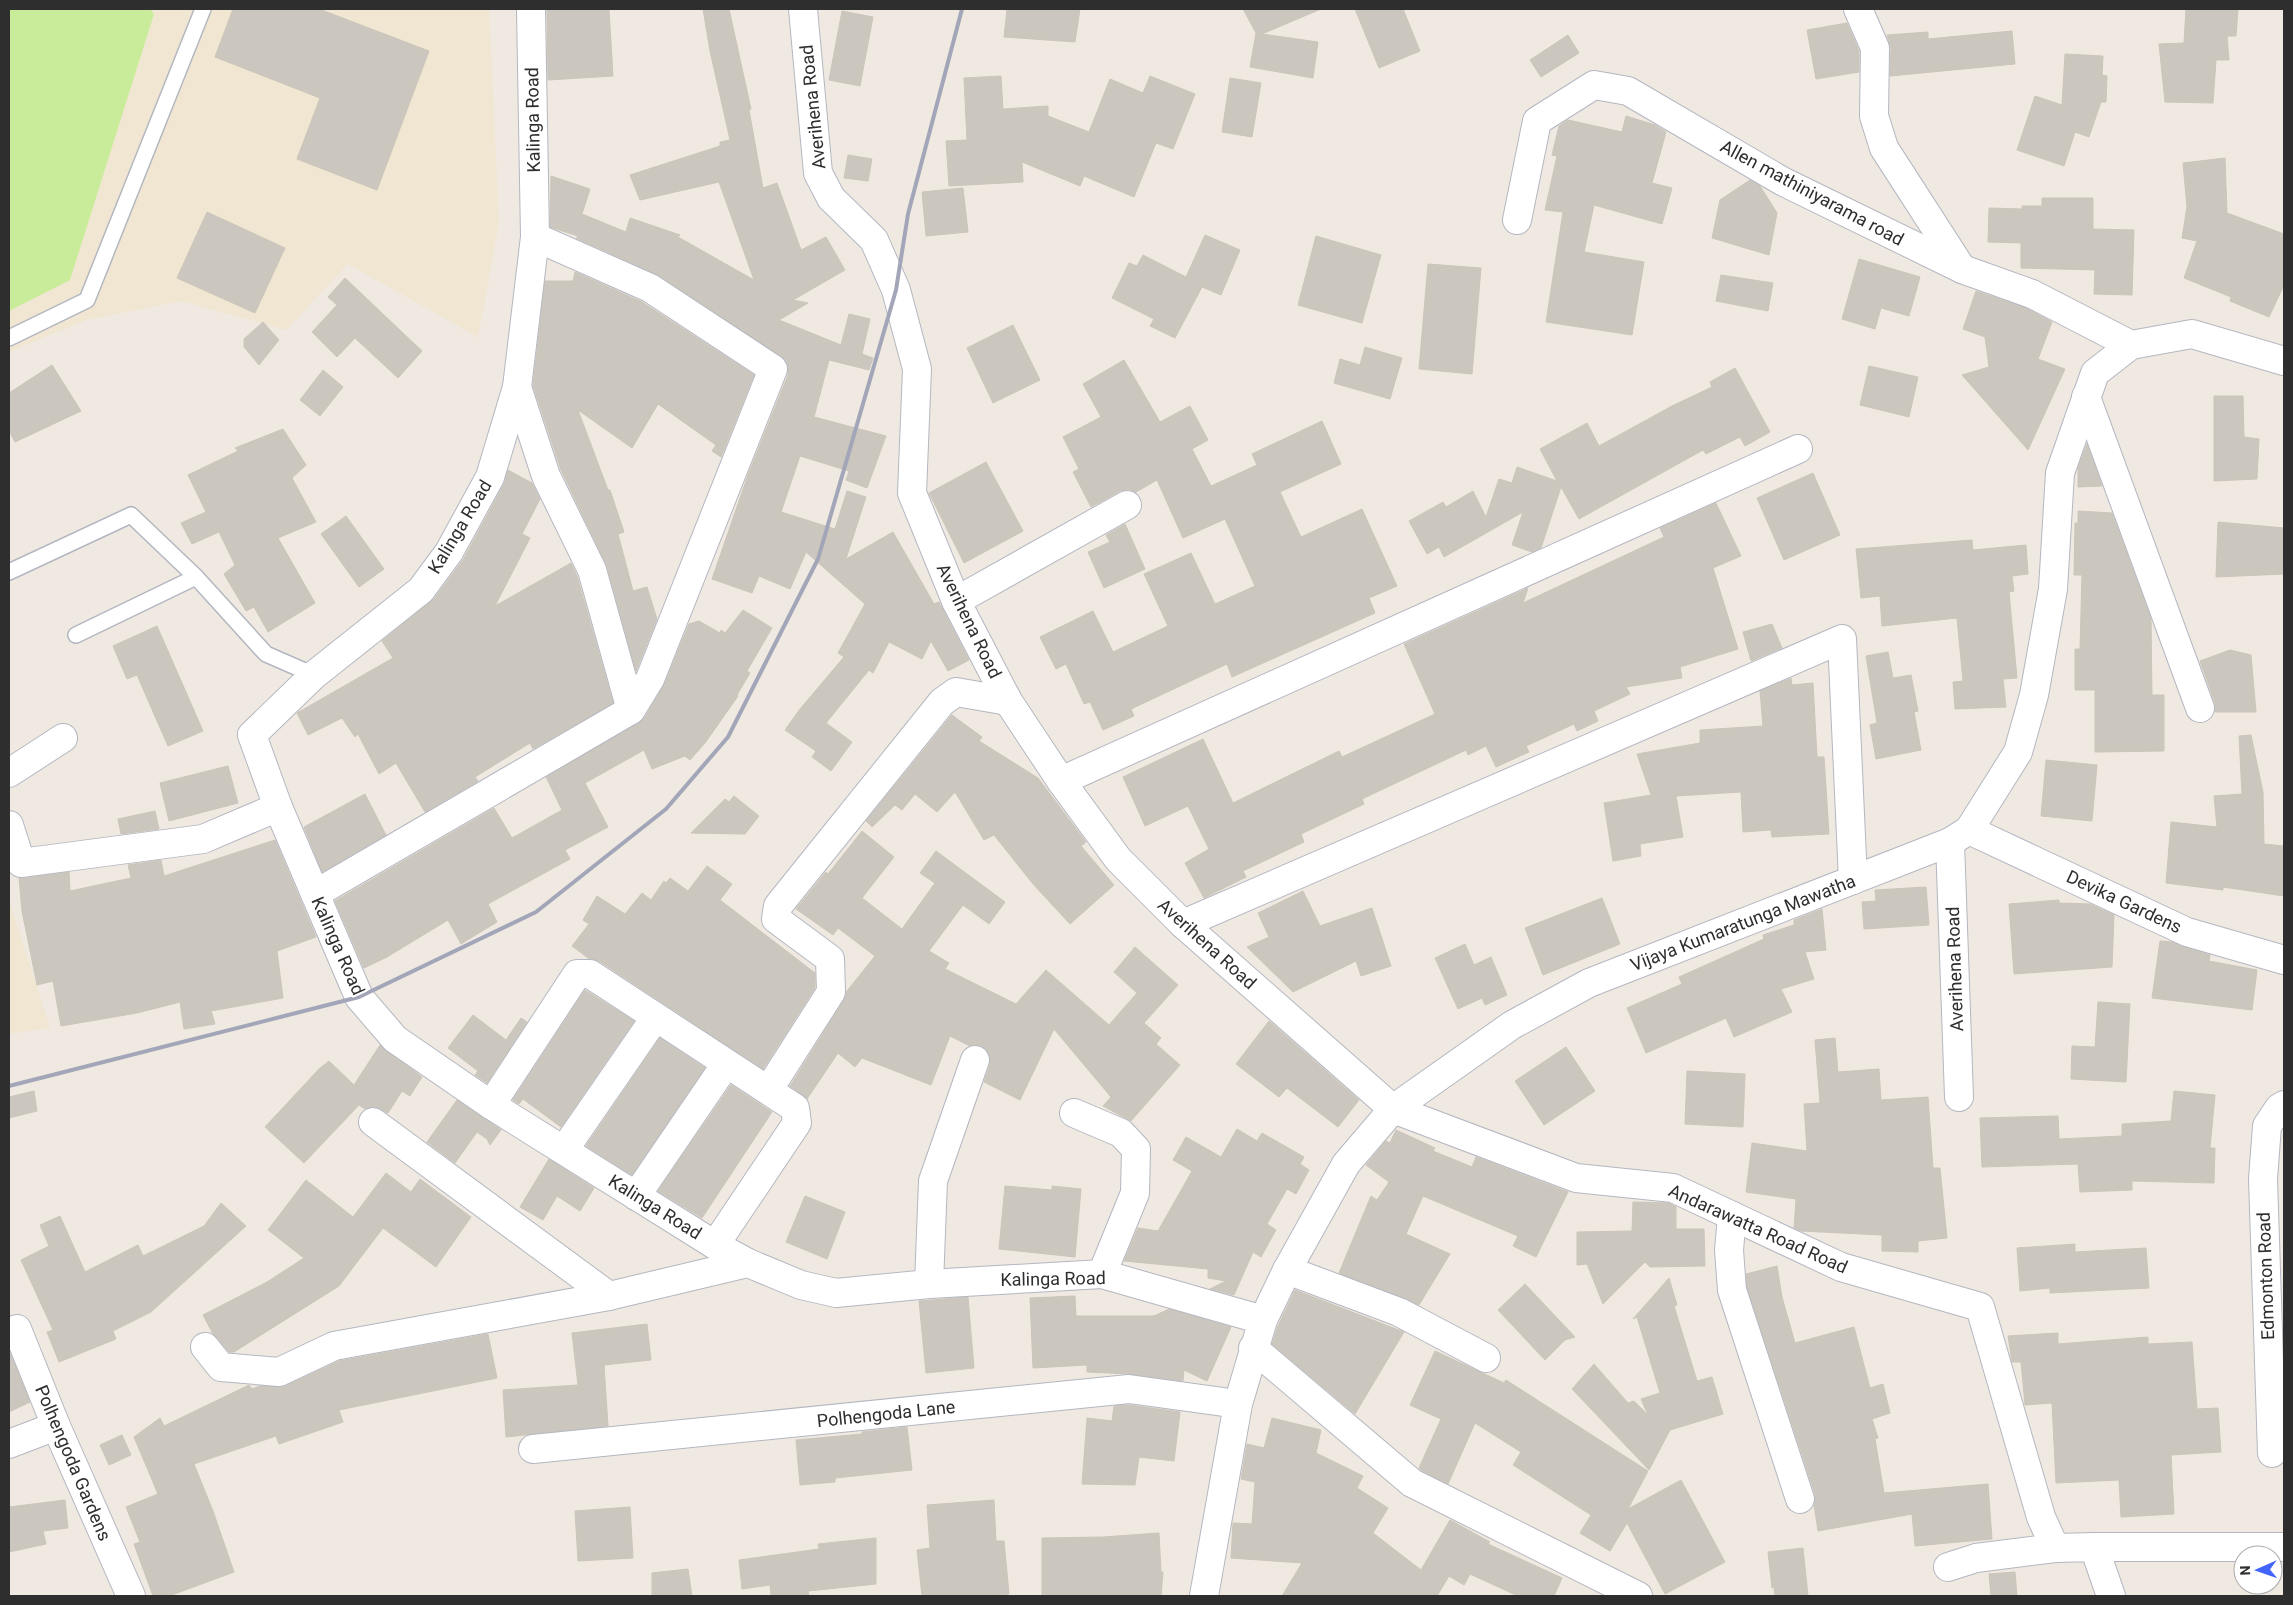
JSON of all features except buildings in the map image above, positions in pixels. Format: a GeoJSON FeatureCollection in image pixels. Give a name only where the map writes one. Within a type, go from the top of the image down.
{"type":"FeatureCollection","features":[{"type":"Feature","properties":{"kind":"street","name":"Kalinga Road"},"geometry":{"type":"LineString","coordinates":[[531,9],[535,237],[517,387],[490,477],[449,552],[421,590],[314,675],[252,735],[278,807],[359,997],[395,1039],[491,1105],[715,1245],[748,1263],[801,1285],[836,1293],[929,1284],[1102,1274],[1263,1320]]}},
{"type":"Feature","properties":{"kind":"street","name":"Averihena Road"},"geometry":{"type":"LineString","coordinates":[[803,9],[818,173],[831,198],[874,240],[896,290],[917,369],[912,493],[956,601],[1008,702],[1061,781],[1118,859],[1183,924],[1393,1109]]}},
{"type":"Feature","properties":{"kind":"street"},"geometry":{"type":"LineString","coordinates":[[1858,9],[1875,48],[1874,116],[1884,148],[1962,269]]}},
{"type":"Feature","properties":{"kind":"street","name":"Allen mathiniyarama road"},"geometry":{"type":"LineString","coordinates":[[1517,220],[1537,121],[1594,85],[1628,91],[1782,181],[1962,269],[2032,294],[2131,345]]}},
{"type":"Feature","properties":{"kind":"street"},"geometry":{"type":"LineString","coordinates":[[316,894],[631,710],[650,679],[773,368],[650,288],[535,237]]}},
{"type":"Feature","properties":{"kind":"street"},"geometry":{"type":"LineString","coordinates":[[1960,836],[2018,752],[2034,695],[2052,589],[2060,473],[2095,373],[2131,345],[2192,334],[2284,361]]}},
{"type":"Feature","properties":{"kind":"street"},"geometry":{"type":"LineString","coordinates":[[517,387],[546,476],[592,570],[631,710]]}},
{"type":"Feature","properties":{"kind":"street"},"geometry":{"type":"LineString","coordinates":[[2086,396],[2200,708]]}},
{"type":"Feature","properties":{"kind":"street"},"geometry":{"type":"LineString","coordinates":[[1061,781],[1798,449]]}},
{"type":"Feature","properties":{"kind":"street"},"geometry":{"type":"LineString","coordinates":[[956,601],[1128,505]]}},
{"type":"Feature","properties":{"kind":"street"},"geometry":{"type":"LineString","coordinates":[[1183,924],[1842,639],[1853,880]]}},
{"type":"Feature","properties":{"kind":"street"},"geometry":{"type":"LineString","coordinates":[[769,1089],[831,992],[830,959],[776,919],[778,906],[942,702],[956,692],[1008,702]]}},
{"type":"Feature","properties":{"kind":"street"},"geometry":{"type":"LineString","coordinates":[[9,773],[63,738]]}},
{"type":"Feature","properties":{"kind":"street"},"geometry":{"type":"LineString","coordinates":[[9,825],[21,863],[203,839],[278,807]]}},
{"type":"Feature","properties":{"kind":"street","name":"Averihena Road"},"geometry":{"type":"LineString","coordinates":[[1959,1097],[1960,836]]}},
{"type":"Feature","properties":{"kind":"street","name":"Vijaya Kumaratunga Mawatha"},"geometry":{"type":"LineString","coordinates":[[1204,1596],[1238,1404],[1263,1320],[1287,1270],[1346,1164],[1393,1109],[1512,1025],[1590,983],[1960,836]]}},
{"type":"Feature","properties":{"kind":"street","name":"Devika Gardens"},"geometry":{"type":"LineString","coordinates":[[1960,836],[2187,932],[2284,960]]}},
{"type":"Feature","properties":{"kind":"street"},"geometry":{"type":"LineString","coordinates":[[491,1105],[577,974],[590,974],[726,1064],[769,1089],[794,1108],[797,1123],[715,1245]]}},
{"type":"Feature","properties":{"kind":"street"},"geometry":{"type":"LineString","coordinates":[[564,1150],[656,1018]]}},
{"type":"Feature","properties":{"kind":"street"},"geometry":{"type":"LineString","coordinates":[[929,1284],[933,1182],[975,1060]]}},
{"type":"Feature","properties":{"kind":"street"},"geometry":{"type":"LineString","coordinates":[[636,1196],[726,1064]]}},
{"type":"Feature","properties":{"kind":"street","name":"Edmonton Road"},"geometry":{"type":"LineString","coordinates":[[2272,1453],[2263,1179],[2267,1126],[2279,1108],[2284,1105]]}},
{"type":"Feature","properties":{"kind":"street","name":"Andarawatta Road Road"},"geometry":{"type":"LineString","coordinates":[[1393,1109],[1576,1178],[1673,1188],[1841,1267],[1980,1307],[2041,1517],[2054,1548]]}},
{"type":"Feature","properties":{"kind":"street"},"geometry":{"type":"LineString","coordinates":[[1074,1113],[1121,1132],[1136,1149],[1135,1193],[1102,1274]]}},
{"type":"Feature","properties":{"kind":"street"},"geometry":{"type":"LineString","coordinates":[[373,1122],[609,1296]]}},
{"type":"Feature","properties":{"kind":"street"},"geometry":{"type":"LineString","coordinates":[[1732,1216],[1730,1250],[1732,1290],[1800,1499]]}},
{"type":"Feature","properties":{"kind":"street"},"geometry":{"type":"LineString","coordinates":[[205,1347],[222,1368],[279,1372],[334,1346],[609,1296],[748,1263]]}},
{"type":"Feature","properties":{"kind":"street"},"geometry":{"type":"LineString","coordinates":[[1287,1270],[1400,1312],[1486,1358]]}},
{"type":"Feature","properties":{"kind":"street","name":"Polhengoda Gardens"},"geometry":{"type":"LineString","coordinates":[[17,1329],[56,1426],[131,1596]]}},
{"type":"Feature","properties":{"kind":"street"},"geometry":{"type":"LineString","coordinates":[[1254,1348],[1412,1483],[1638,1596]]}},
{"type":"Feature","properties":{"kind":"street","name":"Polhengoda Lane"},"geometry":{"type":"LineString","coordinates":[[533,1449],[1130,1389],[1238,1404]]}},
{"type":"Feature","properties":{"kind":"street"},"geometry":{"type":"LineString","coordinates":[[9,1444],[56,1426]]}},
{"type":"Feature","properties":{"kind":"street"},"geometry":{"type":"LineString","coordinates":[[2094,1547],[2111,1596]]}},
{"type":"Feature","properties":{"kind":"street"},"geometry":{"type":"LineString","coordinates":[[1948,1567],[1976,1558],[2054,1548],[2284,1547]]}},
{"type":"Feature","properties":{"kind":"lane"},"geometry":{"type":"LineString","coordinates":[[9,338],[87,300],[203,9]]}},
{"type":"Feature","properties":{"kind":"lane"},"geometry":{"type":"LineString","coordinates":[[9,572],[131,516],[196,577],[266,654],[314,675]]}},
{"type":"Feature","properties":{"kind":"lane"},"geometry":{"type":"LineString","coordinates":[[76,635],[196,577]]}},
{"type":"Feature","properties":{"kind":"shaded area"},"geometry":{"type":"Polygon","coordinates":[[[9,9],[489,9],[499,223],[478,337],[348,264],[286,330],[182,301],[86,320],[9,352],[9,9]]]}},
{"type":"Feature","properties":{"kind":"shaded area"},"geometry":{"type":"Polygon","coordinates":[[[9,900],[50,1028],[9,1034],[9,900]]]}},
{"type":"Feature","properties":{"kind":"green space"},"geometry":{"type":"Polygon","coordinates":[[[9,9],[150,9],[154,14],[70,280],[9,311],[9,9]]]}},
{"type":"Feature","properties":{"kind":"railway"},"geometry":{"type":"LineString","coordinates":[[9,1086],[359,997],[536,912],[666,809],[728,737],[818,559],[896,290],[908,214],[962,9]]}}]}
